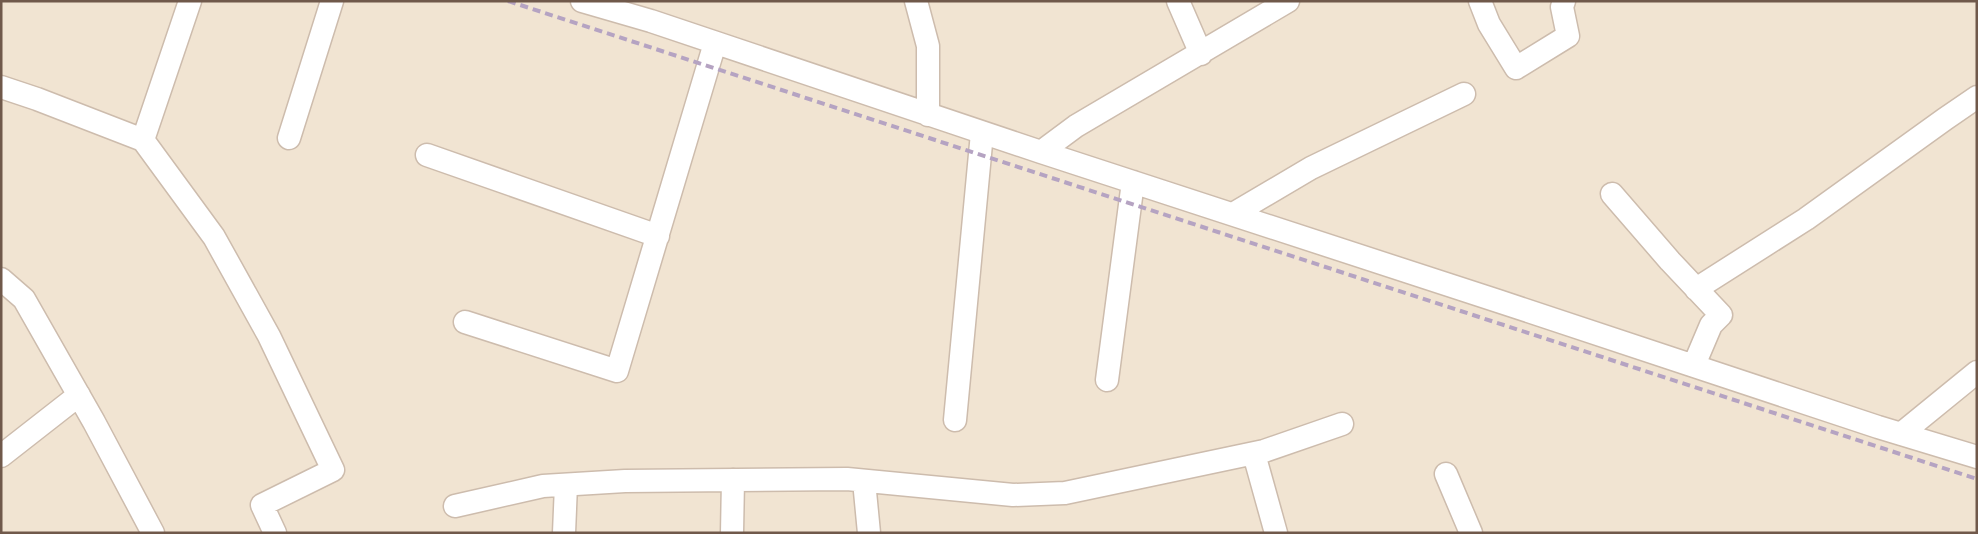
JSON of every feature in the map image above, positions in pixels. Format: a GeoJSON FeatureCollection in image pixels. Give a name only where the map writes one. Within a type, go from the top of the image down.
{"type":"FeatureCollection","features":[{"type":"Feature","properties":{"kind":"street"},"geometry":{"type":"LineString","coordinates":[[143,140],[190,1]]}},
{"type":"Feature","properties":{"kind":"street"},"geometry":{"type":"LineString","coordinates":[[289,138],[332,1]]}},
{"type":"Feature","properties":{"kind":"street"},"geometry":{"type":"LineString","coordinates":[[582,1],[653,11],[715,43],[928,115],[1901,434],[1977,457]]}},
{"type":"Feature","properties":{"kind":"street"},"geometry":{"type":"LineString","coordinates":[[916,1],[928,46],[928,115]]}},
{"type":"Feature","properties":{"kind":"street"},"geometry":{"type":"LineString","coordinates":[[1178,1],[1201,54]]}},
{"type":"Feature","properties":{"kind":"street"},"geometry":{"type":"LineString","coordinates":[[1041,152],[1076,126],[1288,1]]}},
{"type":"Feature","properties":{"kind":"street"},"geometry":{"type":"LineString","coordinates":[[1480,1],[1489,24],[1516,68],[1568,36],[1562,7],[1564,1]]}},
{"type":"Feature","properties":{"kind":"street"},"geometry":{"type":"LineString","coordinates":[[465,322],[616,372],[715,43]]}},
{"type":"Feature","properties":{"kind":"street"},"geometry":{"type":"LineString","coordinates":[[1,87],[143,140],[214,237],[269,336],[333,470],[262,505],[275,533]]}},
{"type":"Feature","properties":{"kind":"street"},"geometry":{"type":"LineString","coordinates":[[1233,214],[1311,168],[1464,94]]}},
{"type":"Feature","properties":{"kind":"street"},"geometry":{"type":"LineString","coordinates":[[1696,288],[1806,219],[1944,118],[1977,97]]}},
{"type":"Feature","properties":{"kind":"street"},"geometry":{"type":"LineString","coordinates":[[955,420],[982,133]]}},
{"type":"Feature","properties":{"kind":"street"},"geometry":{"type":"LineString","coordinates":[[427,155],[658,236]]}},
{"type":"Feature","properties":{"kind":"street"},"geometry":{"type":"LineString","coordinates":[[1107,380],[1133,182]]}},
{"type":"Feature","properties":{"kind":"street"},"geometry":{"type":"LineString","coordinates":[[1612,194],[1721,315],[1711,325],[1694,366]]}},
{"type":"Feature","properties":{"kind":"street"},"geometry":{"type":"LineString","coordinates":[[1,279],[24,299],[79,395],[153,533]]}},
{"type":"Feature","properties":{"kind":"street"},"geometry":{"type":"LineString","coordinates":[[1901,434],[1977,372]]}},
{"type":"Feature","properties":{"kind":"street"},"geometry":{"type":"LineString","coordinates":[[1,456],[79,395]]}},
{"type":"Feature","properties":{"kind":"street"},"geometry":{"type":"LineString","coordinates":[[455,506],[544,486],[625,481],[847,480],[1013,495],[1065,493],[1254,454],[1342,424]]}},
{"type":"Feature","properties":{"kind":"street"},"geometry":{"type":"LineString","coordinates":[[1254,454],[1276,533]]}},
{"type":"Feature","properties":{"kind":"street"},"geometry":{"type":"LineString","coordinates":[[1446,474],[1471,533]]}},
{"type":"Feature","properties":{"kind":"street"},"geometry":{"type":"LineString","coordinates":[[732,533],[733,480]]}},
{"type":"Feature","properties":{"kind":"street"},"geometry":{"type":"LineString","coordinates":[[864,481],[869,533]]}},
{"type":"Feature","properties":{"kind":"street"},"geometry":{"type":"LineString","coordinates":[[564,533],[566,485]]}},
{"type":"Feature","properties":{"kind":"shaded area"},"geometry":{"type":"Polygon","coordinates":[[[1,1],[1977,1],[1977,533],[1,533],[1,1]]]}},
{"type":"Feature","properties":{"kind":"railway"},"geometry":{"type":"LineString","coordinates":[[508,1],[1977,479]]}}]}
